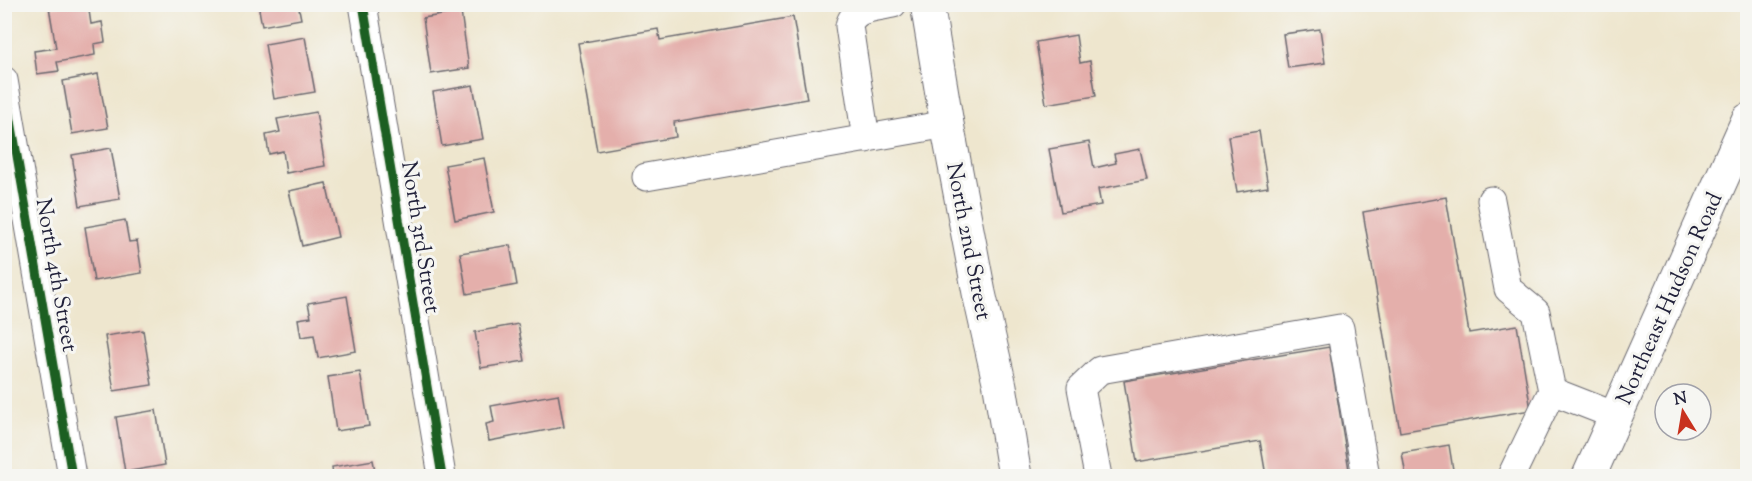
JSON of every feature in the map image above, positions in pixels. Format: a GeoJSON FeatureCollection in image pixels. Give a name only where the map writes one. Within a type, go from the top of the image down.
{"type":"FeatureCollection","features":[{"type":"Feature","properties":{"kind":"main road","name":"North 2nd Street"},"geometry":{"type":"LineString","coordinates":[[927,4],[947,124],[979,293],[1000,386],[1015,477]]}},
{"type":"Feature","properties":{"kind":"main road","name":"Northeast Hudson Road"},"geometry":{"type":"LineString","coordinates":[[1589,477],[1748,120]]}},
{"type":"Feature","properties":{"kind":"street","name":"North 3rd Street"},"geometry":{"type":"LineString","coordinates":[[363,4],[442,477]]}},
{"type":"Feature","properties":{"kind":"street"},"geometry":{"type":"LineString","coordinates":[[866,139],[849,26],[854,9],[893,4]]}},
{"type":"Feature","properties":{"kind":"street","name":"North 4th Street"},"geometry":{"type":"LineString","coordinates":[[4,80],[72,477]]}},
{"type":"Feature","properties":{"kind":"street"},"geometry":{"type":"LineString","coordinates":[[646,177],[947,124]]}},
{"type":"Feature","properties":{"kind":"street"},"geometry":{"type":"LineString","coordinates":[[1491,200],[1508,289],[1536,312],[1552,392],[1511,477]]}},
{"type":"Feature","properties":{"kind":"street"},"geometry":{"type":"LineString","coordinates":[[1098,477],[1082,388],[1100,370],[1340,328],[1366,477]]}},
{"type":"Feature","properties":{"kind":"street"},"geometry":{"type":"LineString","coordinates":[[1552,392],[1616,416]]}},
{"type":"Feature","properties":{"kind":"building"},"geometry":{"type":"Polygon","coordinates":[[[88,4],[91,24],[102,22],[105,42],[94,44],[95,55],[57,62],[59,71],[37,74],[34,51],[56,48],[49,7],[88,4]]]}},
{"type":"Feature","properties":{"kind":"building"},"geometry":{"type":"Polygon","coordinates":[[[258,4],[298,4],[301,19],[262,26],[258,4]]]}},
{"type":"Feature","properties":{"kind":"building"},"geometry":{"type":"Polygon","coordinates":[[[461,12],[469,68],[431,74],[423,18],[461,12]]]}},
{"type":"Feature","properties":{"kind":"building"},"geometry":{"type":"Polygon","coordinates":[[[793,17],[807,99],[674,122],[676,137],[597,151],[578,43],[658,29],[660,40],[793,17]]]}},
{"type":"Feature","properties":{"kind":"building"},"geometry":{"type":"Polygon","coordinates":[[[1320,29],[1325,63],[1288,68],[1283,34],[1320,29]]]}},
{"type":"Feature","properties":{"kind":"building"},"geometry":{"type":"Polygon","coordinates":[[[1076,35],[1080,63],[1090,61],[1096,96],[1046,104],[1036,42],[1076,35]]]}},
{"type":"Feature","properties":{"kind":"building"},"geometry":{"type":"Polygon","coordinates":[[[305,37],[315,92],[274,99],[265,44],[305,37]]]}},
{"type":"Feature","properties":{"kind":"building"},"geometry":{"type":"Polygon","coordinates":[[[98,74],[108,128],[72,134],[63,81],[98,74]]]}},
{"type":"Feature","properties":{"kind":"building"},"geometry":{"type":"Polygon","coordinates":[[[473,85],[483,139],[442,146],[433,92],[473,85]]]}},
{"type":"Feature","properties":{"kind":"building"},"geometry":{"type":"Polygon","coordinates":[[[316,112],[325,166],[286,173],[283,151],[269,154],[266,135],[280,132],[277,119],[316,112]]]}},
{"type":"Feature","properties":{"kind":"building"},"geometry":{"type":"Polygon","coordinates":[[[1259,131],[1268,187],[1237,192],[1228,136],[1259,131]]]}},
{"type":"Feature","properties":{"kind":"building"},"geometry":{"type":"Polygon","coordinates":[[[1089,142],[1094,168],[1116,163],[1114,154],[1140,149],[1147,180],[1098,189],[1101,205],[1061,212],[1049,149],[1089,142]]]}},
{"type":"Feature","properties":{"kind":"building"},"geometry":{"type":"Polygon","coordinates":[[[111,148],[120,199],[80,206],[72,155],[111,148]]]}},
{"type":"Feature","properties":{"kind":"building"},"geometry":{"type":"Polygon","coordinates":[[[484,158],[494,212],[455,220],[445,165],[484,158]]]}},
{"type":"Feature","properties":{"kind":"building"},"geometry":{"type":"Polygon","coordinates":[[[326,183],[338,237],[302,246],[289,191],[326,183]]]}},
{"type":"Feature","properties":{"kind":"building"},"geometry":{"type":"Polygon","coordinates":[[[1446,197],[1469,333],[1517,325],[1531,410],[1400,432],[1363,212],[1446,197]]]}},
{"type":"Feature","properties":{"kind":"building"},"geometry":{"type":"Polygon","coordinates":[[[125,220],[129,242],[137,241],[142,273],[94,281],[85,227],[125,220]]]}},
{"type":"Feature","properties":{"kind":"building"},"geometry":{"type":"Polygon","coordinates":[[[510,245],[517,285],[467,294],[460,253],[510,245]]]}},
{"type":"Feature","properties":{"kind":"building"},"geometry":{"type":"Polygon","coordinates":[[[347,296],[356,351],[318,358],[314,335],[301,337],[298,319],[311,317],[308,303],[347,296]]]}},
{"type":"Feature","properties":{"kind":"building"},"geometry":{"type":"Polygon","coordinates":[[[518,324],[525,361],[481,368],[475,332],[518,324]]]}},
{"type":"Feature","properties":{"kind":"building"},"geometry":{"type":"Polygon","coordinates":[[[143,330],[152,385],[114,391],[105,336],[143,330]]]}},
{"type":"Feature","properties":{"kind":"building"},"geometry":{"type":"Polygon","coordinates":[[[1329,347],[1350,476],[1266,476],[1260,441],[1137,462],[1124,381],[1329,347]]]}},
{"type":"Feature","properties":{"kind":"building"},"geometry":{"type":"Polygon","coordinates":[[[360,372],[369,426],[336,431],[328,377],[360,372]]]}},
{"type":"Feature","properties":{"kind":"building"},"geometry":{"type":"Polygon","coordinates":[[[558,394],[564,427],[489,441],[486,424],[494,422],[491,406],[558,394]]]}},
{"type":"Feature","properties":{"kind":"building"},"geometry":{"type":"Polygon","coordinates":[[[156,410],[165,465],[125,472],[116,417],[156,410]]]}},
{"type":"Feature","properties":{"kind":"building"},"geometry":{"type":"Polygon","coordinates":[[[1449,445],[1454,476],[1406,476],[1402,453],[1449,445]]]}},
{"type":"Feature","properties":{"kind":"building"},"geometry":{"type":"Polygon","coordinates":[[[373,460],[376,476],[333,476],[332,467],[373,460]]]}},
{"type":"Feature","properties":{"kind":"cycle path"},"geometry":{"type":"LineString","coordinates":[[363,4],[442,476]]}},
{"type":"Feature","properties":{"kind":"cycle path"},"geometry":{"type":"LineString","coordinates":[[4,80],[72,476]]}}]}
